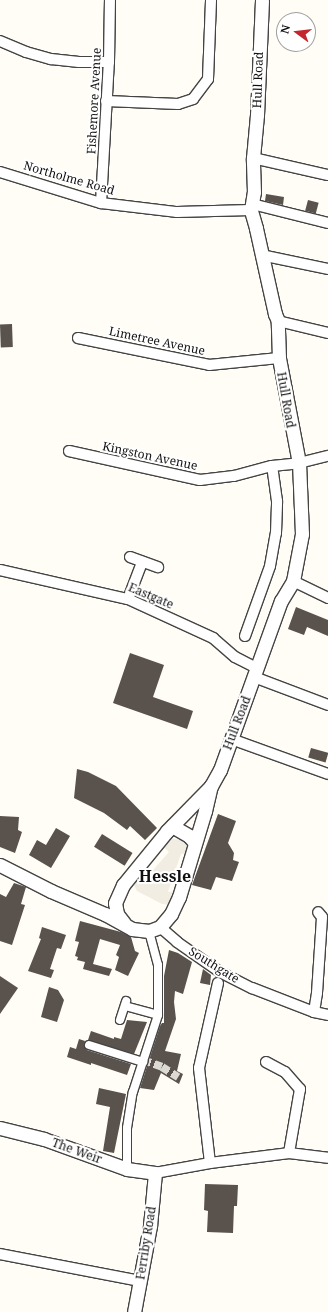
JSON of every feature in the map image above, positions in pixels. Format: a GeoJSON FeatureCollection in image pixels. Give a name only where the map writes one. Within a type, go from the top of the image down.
{"type":"FeatureCollection","features":[{"type":"Feature","properties":{"kind":"street","name":"Fishemore Avenue"},"geometry":{"type":"LineString","coordinates":[[102,203],[109,62],[110,0]]}},
{"type":"Feature","properties":{"kind":"street"},"geometry":{"type":"LineString","coordinates":[[106,101],[178,104],[193,99],[208,79],[211,0]]}},
{"type":"Feature","properties":{"kind":"street","name":"Hull Road"},"geometry":{"type":"LineString","coordinates":[[211,786],[220,770],[281,601],[293,580],[302,534],[299,463],[279,358],[278,322],[261,255],[252,207],[253,158],[257,116],[262,0]]}},
{"type":"Feature","properties":{"kind":"street"},"geometry":{"type":"LineString","coordinates":[[0,41],[26,52],[51,59],[79,62],[109,62]]}},
{"type":"Feature","properties":{"kind":"street"},"geometry":{"type":"LineString","coordinates":[[253,158],[328,175]]}},
{"type":"Feature","properties":{"kind":"street","name":"Northolme Road"},"geometry":{"type":"LineString","coordinates":[[0,172],[102,203],[176,212],[252,207],[328,222]]}},
{"type":"Feature","properties":{"kind":"street"},"geometry":{"type":"LineString","coordinates":[[261,255],[328,270]]}},
{"type":"Feature","properties":{"kind":"street"},"geometry":{"type":"LineString","coordinates":[[278,322],[328,333]]}},
{"type":"Feature","properties":{"kind":"street","name":"Limetree Avenue"},"geometry":{"type":"LineString","coordinates":[[78,338],[209,365],[279,358]]}},
{"type":"Feature","properties":{"kind":"street","name":"Kingston Avenue"},"geometry":{"type":"LineString","coordinates":[[69,451],[200,480],[234,476],[272,466],[299,463],[328,456]]}},
{"type":"Feature","properties":{"kind":"street"},"geometry":{"type":"LineString","coordinates":[[245,636],[270,566],[276,533],[277,501],[272,466]]}},
{"type":"Feature","properties":{"kind":"street"},"geometry":{"type":"LineString","coordinates":[[130,557],[158,567]]}},
{"type":"Feature","properties":{"kind":"street"},"geometry":{"type":"LineString","coordinates":[[128,599],[142,562]]}},
{"type":"Feature","properties":{"kind":"street","name":"Eastgate"},"geometry":{"type":"LineString","coordinates":[[0,570],[128,599],[213,638],[256,673],[328,705]]}},
{"type":"Feature","properties":{"kind":"street"},"geometry":{"type":"LineString","coordinates":[[293,580],[328,598]]}},
{"type":"Feature","properties":{"kind":"street"},"geometry":{"type":"LineString","coordinates":[[231,739],[328,774]]}},
{"type":"Feature","properties":{"kind":"street"},"geometry":{"type":"LineString","coordinates":[[105,914],[116,903],[123,885],[172,826],[211,786]]}},
{"type":"Feature","properties":{"kind":"street"},"geometry":{"type":"LineString","coordinates":[[0,865],[51,891],[105,914],[132,929],[154,929],[172,914],[179,897],[211,786]]}},
{"type":"Feature","properties":{"kind":"street"},"geometry":{"type":"LineString","coordinates":[[172,826],[189,836],[195,843]]}},
{"type":"Feature","properties":{"kind":"street"},"geometry":{"type":"LineString","coordinates":[[116,903],[117,914],[127,926]]}},
{"type":"Feature","properties":{"kind":"street"},"geometry":{"type":"LineString","coordinates":[[314,1012],[317,993],[322,917],[318,912]]}},
{"type":"Feature","properties":{"kind":"street"},"geometry":{"type":"LineString","coordinates":[[127,1169],[127,1128],[133,1092],[158,1015],[158,965],[154,929]]}},
{"type":"Feature","properties":{"kind":"street","name":"Southgate"},"geometry":{"type":"LineString","coordinates":[[154,929],[177,942],[220,972],[252,988],[314,1012],[328,1015]]}},
{"type":"Feature","properties":{"kind":"street"},"geometry":{"type":"LineString","coordinates":[[210,1163],[199,1068],[218,983]]}},
{"type":"Feature","properties":{"kind":"street"},"geometry":{"type":"LineString","coordinates":[[120,1020],[125,1004],[158,1015]]}},
{"type":"Feature","properties":{"kind":"street"},"geometry":{"type":"LineString","coordinates":[[89,1045],[143,1062]]}},
{"type":"Feature","properties":{"kind":"street"},"geometry":{"type":"LineString","coordinates":[[266,1062],[285,1072],[300,1089],[289,1153]]}},
{"type":"Feature","properties":{"kind":"street","name":"The Weir"},"geometry":{"type":"LineString","coordinates":[[0,1128],[44,1139],[127,1169],[155,1173]]}},
{"type":"Feature","properties":{"kind":"street"},"geometry":{"type":"LineString","coordinates":[[155,1173],[210,1163],[289,1153],[328,1158]]}},
{"type":"Feature","properties":{"kind":"street","name":"Ferriby Road"},"geometry":{"type":"LineString","coordinates":[[134,1312],[150,1226],[155,1173]]}},
{"type":"Feature","properties":{"kind":"street"},"geometry":{"type":"LineString","coordinates":[[0,1254],[140,1281]]}},
{"type":"Feature","properties":{"kind":"shaded area"},"geometry":{"type":"Polygon","coordinates":[[[169,838],[181,840],[190,846],[189,853],[181,854],[168,892],[178,891],[172,905],[162,904],[137,891],[134,885],[136,877],[145,879],[169,852],[162,846],[169,838]]]}},
{"type":"Feature","properties":{"kind":"building"},"geometry":{"type":"Polygon","coordinates":[[[266,194],[284,197],[283,205],[265,201],[266,194]]]}},
{"type":"Feature","properties":{"kind":"building"},"geometry":{"type":"Polygon","coordinates":[[[308,200],[319,203],[316,213],[305,211],[308,200]]]}},
{"type":"Feature","properties":{"kind":"building"},"geometry":{"type":"Polygon","coordinates":[[[0,324],[12,324],[13,347],[1,347],[0,324]]]}},
{"type":"Feature","properties":{"kind":"building"},"geometry":{"type":"Polygon","coordinates":[[[296,607],[328,620],[328,636],[307,627],[304,635],[288,629],[296,607]]]}},
{"type":"Feature","properties":{"kind":"building"},"geometry":{"type":"Polygon","coordinates":[[[130,653],[164,665],[153,697],[193,711],[187,729],[113,703],[130,653]]]}},
{"type":"Feature","properties":{"kind":"building"},"geometry":{"type":"Polygon","coordinates":[[[311,748],[328,753],[326,763],[308,758],[311,748]]]}},
{"type":"Feature","properties":{"kind":"building"},"geometry":{"type":"Polygon","coordinates":[[[77,769],[88,772],[116,786],[157,828],[145,840],[130,826],[127,830],[104,813],[74,798],[77,769]]]}},
{"type":"Feature","properties":{"kind":"building"},"geometry":{"type":"Polygon","coordinates":[[[218,814],[236,821],[228,843],[234,853],[233,860],[239,862],[232,881],[216,877],[211,890],[192,885],[218,814]]]}},
{"type":"Feature","properties":{"kind":"building"},"geometry":{"type":"Polygon","coordinates":[[[0,816],[19,817],[18,830],[22,832],[15,853],[0,847],[0,816]]]}},
{"type":"Feature","properties":{"kind":"building"},"geometry":{"type":"Polygon","coordinates":[[[56,828],[70,836],[51,868],[29,855],[37,840],[46,845],[56,828]]]}},
{"type":"Feature","properties":{"kind":"building"},"geometry":{"type":"Polygon","coordinates":[[[102,834],[133,853],[125,866],[94,847],[102,834]]]}},
{"type":"Feature","properties":{"kind":"building"},"geometry":{"type":"Polygon","coordinates":[[[14,883],[26,887],[21,904],[25,905],[12,945],[0,941],[0,894],[6,897],[14,883]]]}},
{"type":"Feature","properties":{"kind":"building"},"geometry":{"type":"Polygon","coordinates":[[[80,921],[121,932],[131,937],[135,951],[139,953],[128,976],[115,970],[119,957],[116,955],[120,945],[100,939],[93,964],[112,969],[109,976],[83,969],[85,962],[77,960],[78,957],[75,956],[79,942],[75,941],[80,921]]]}},
{"type":"Feature","properties":{"kind":"building"},"geometry":{"type":"Polygon","coordinates":[[[42,927],[66,935],[61,949],[57,948],[50,969],[54,970],[51,978],[28,971],[41,939],[39,938],[42,927]]]}},
{"type":"Feature","properties":{"kind":"building"},"geometry":{"type":"Polygon","coordinates":[[[169,950],[178,953],[192,962],[183,994],[175,991],[174,1002],[176,1019],[165,1051],[181,1054],[177,1071],[183,1074],[179,1084],[161,1073],[154,1090],[140,1088],[160,1026],[164,1023],[164,976],[169,950]]]}},
{"type":"Feature","properties":{"kind":"building"},"geometry":{"type":"Polygon","coordinates":[[[203,969],[211,975],[210,985],[200,983],[203,969]]]}},
{"type":"Feature","properties":{"kind":"building"},"geometry":{"type":"Polygon","coordinates":[[[0,976],[18,988],[0,1014],[0,976]]]}},
{"type":"Feature","properties":{"kind":"building"},"geometry":{"type":"Polygon","coordinates":[[[49,987],[58,990],[64,1000],[57,1022],[41,1017],[49,987]]]}},
{"type":"Feature","properties":{"kind":"building"},"geometry":{"type":"Polygon","coordinates":[[[127,1020],[147,1022],[134,1054],[88,1040],[91,1031],[114,1039],[114,1037],[121,1039],[127,1020]]]}},
{"type":"Feature","properties":{"kind":"building"},"geometry":{"type":"Polygon","coordinates":[[[79,1039],[85,1041],[84,1046],[87,1050],[131,1064],[127,1075],[67,1057],[70,1047],[76,1049],[79,1039]]]}},
{"type":"Feature","properties":{"kind":"building"},"geometry":{"type":"Polygon","coordinates":[[[99,1088],[126,1094],[114,1153],[103,1151],[110,1107],[96,1104],[99,1088]]]}},
{"type":"Feature","properties":{"kind":"building"},"geometry":{"type":"Polygon","coordinates":[[[205,1184],[238,1185],[237,1206],[234,1206],[233,1233],[207,1232],[208,1211],[204,1210],[205,1184]]]}},
{"type":"Feature","properties":{"kind":"tunnel"},"geometry":{"type":"LineString","coordinates":[[143,1060],[162,1067],[178,1077]]}},
{"type":"Feature","properties":{"kind":"district","name":"Hessle"},"geometry":{"type":"Point","coordinates":[165,876]}}]}
